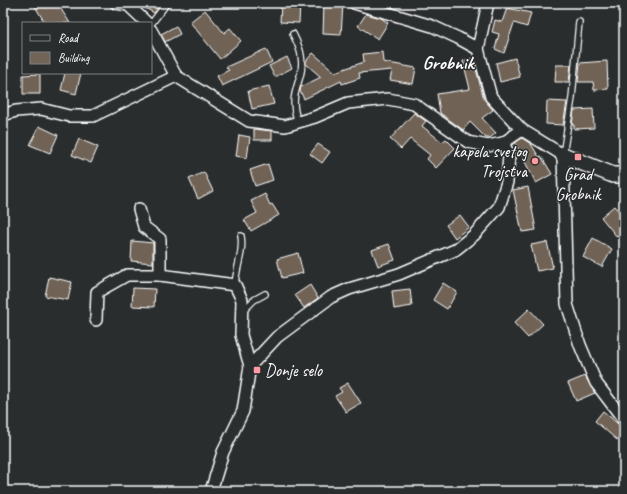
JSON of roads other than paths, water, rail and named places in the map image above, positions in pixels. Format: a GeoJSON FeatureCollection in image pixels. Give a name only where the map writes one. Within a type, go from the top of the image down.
{"type":"FeatureCollection","features":[{"type":"Feature","properties":{"kind":"main road"},"geometry":{"type":"LineString","coordinates":[[563,155],[613,175],[624,175]]}},
{"type":"Feature","properties":{"kind":"street"},"geometry":{"type":"LineString","coordinates":[[116,3],[128,5],[146,22]]}},
{"type":"Feature","properties":{"kind":"street"},"geometry":{"type":"LineString","coordinates":[[354,3],[432,26],[478,49]]}},
{"type":"Feature","properties":{"kind":"street"},"geometry":{"type":"LineString","coordinates":[[488,3],[478,49],[491,97],[522,130],[563,155],[566,304],[580,345],[596,384],[624,420]]}},
{"type":"Feature","properties":{"kind":"street"},"geometry":{"type":"LineString","coordinates":[[152,32],[176,76],[249,121],[286,126],[348,103],[388,99],[414,104],[468,142],[488,146],[503,143],[522,130]]}},
{"type":"Feature","properties":{"kind":"street"},"geometry":{"type":"LineString","coordinates":[[3,115],[16,111],[41,109],[69,116],[93,116],[176,76]]}},
{"type":"Feature","properties":{"kind":"street"},"geometry":{"type":"LineString","coordinates":[[250,366],[277,336],[331,297],[349,288],[399,274],[456,250],[474,235],[499,207],[507,182],[509,155],[503,143]]}},
{"type":"Feature","properties":{"kind":"street"},"geometry":{"type":"LineString","coordinates":[[139,208],[144,227],[160,239],[160,275]]}},
{"type":"Feature","properties":{"kind":"street"},"geometry":{"type":"LineString","coordinates":[[96,320],[97,292],[127,275],[160,275],[235,285],[242,300],[241,335],[250,366],[243,411],[223,452],[211,491]]}},
{"type":"Feature","properties":{"kind":"lane"},"geometry":{"type":"LineString","coordinates":[[152,23],[167,3]]}},
{"type":"Feature","properties":{"kind":"lane"},"geometry":{"type":"LineString","coordinates":[[563,155],[572,98],[579,22]]}},
{"type":"Feature","properties":{"kind":"lane"},"geometry":{"type":"LineString","coordinates":[[293,34],[302,54],[302,64],[293,100],[293,110],[298,122]]}},
{"type":"Feature","properties":{"kind":"lane"},"geometry":{"type":"LineString","coordinates":[[235,285],[236,269],[243,248],[241,236]]}},
{"type":"Feature","properties":{"kind":"lane"},"geometry":{"type":"LineString","coordinates":[[242,312],[254,300],[266,294]]}},
{"type":"Feature","properties":{"kind":"place","name":"Grad Grobnik"},"geometry":{"type":"Point","coordinates":[578,157]}},
{"type":"Feature","properties":{"kind":"place","name":"kapela svetog Trojstva"},"geometry":{"type":"Point","coordinates":[535,161]}},
{"type":"Feature","properties":{"kind":"place","name":"Donje selo"},"geometry":{"type":"Point","coordinates":[257,370]}},
{"type":"Feature","properties":{"kind":"district","name":"Grobnik"},"geometry":{"type":"Point","coordinates":[448,63]}}]}
